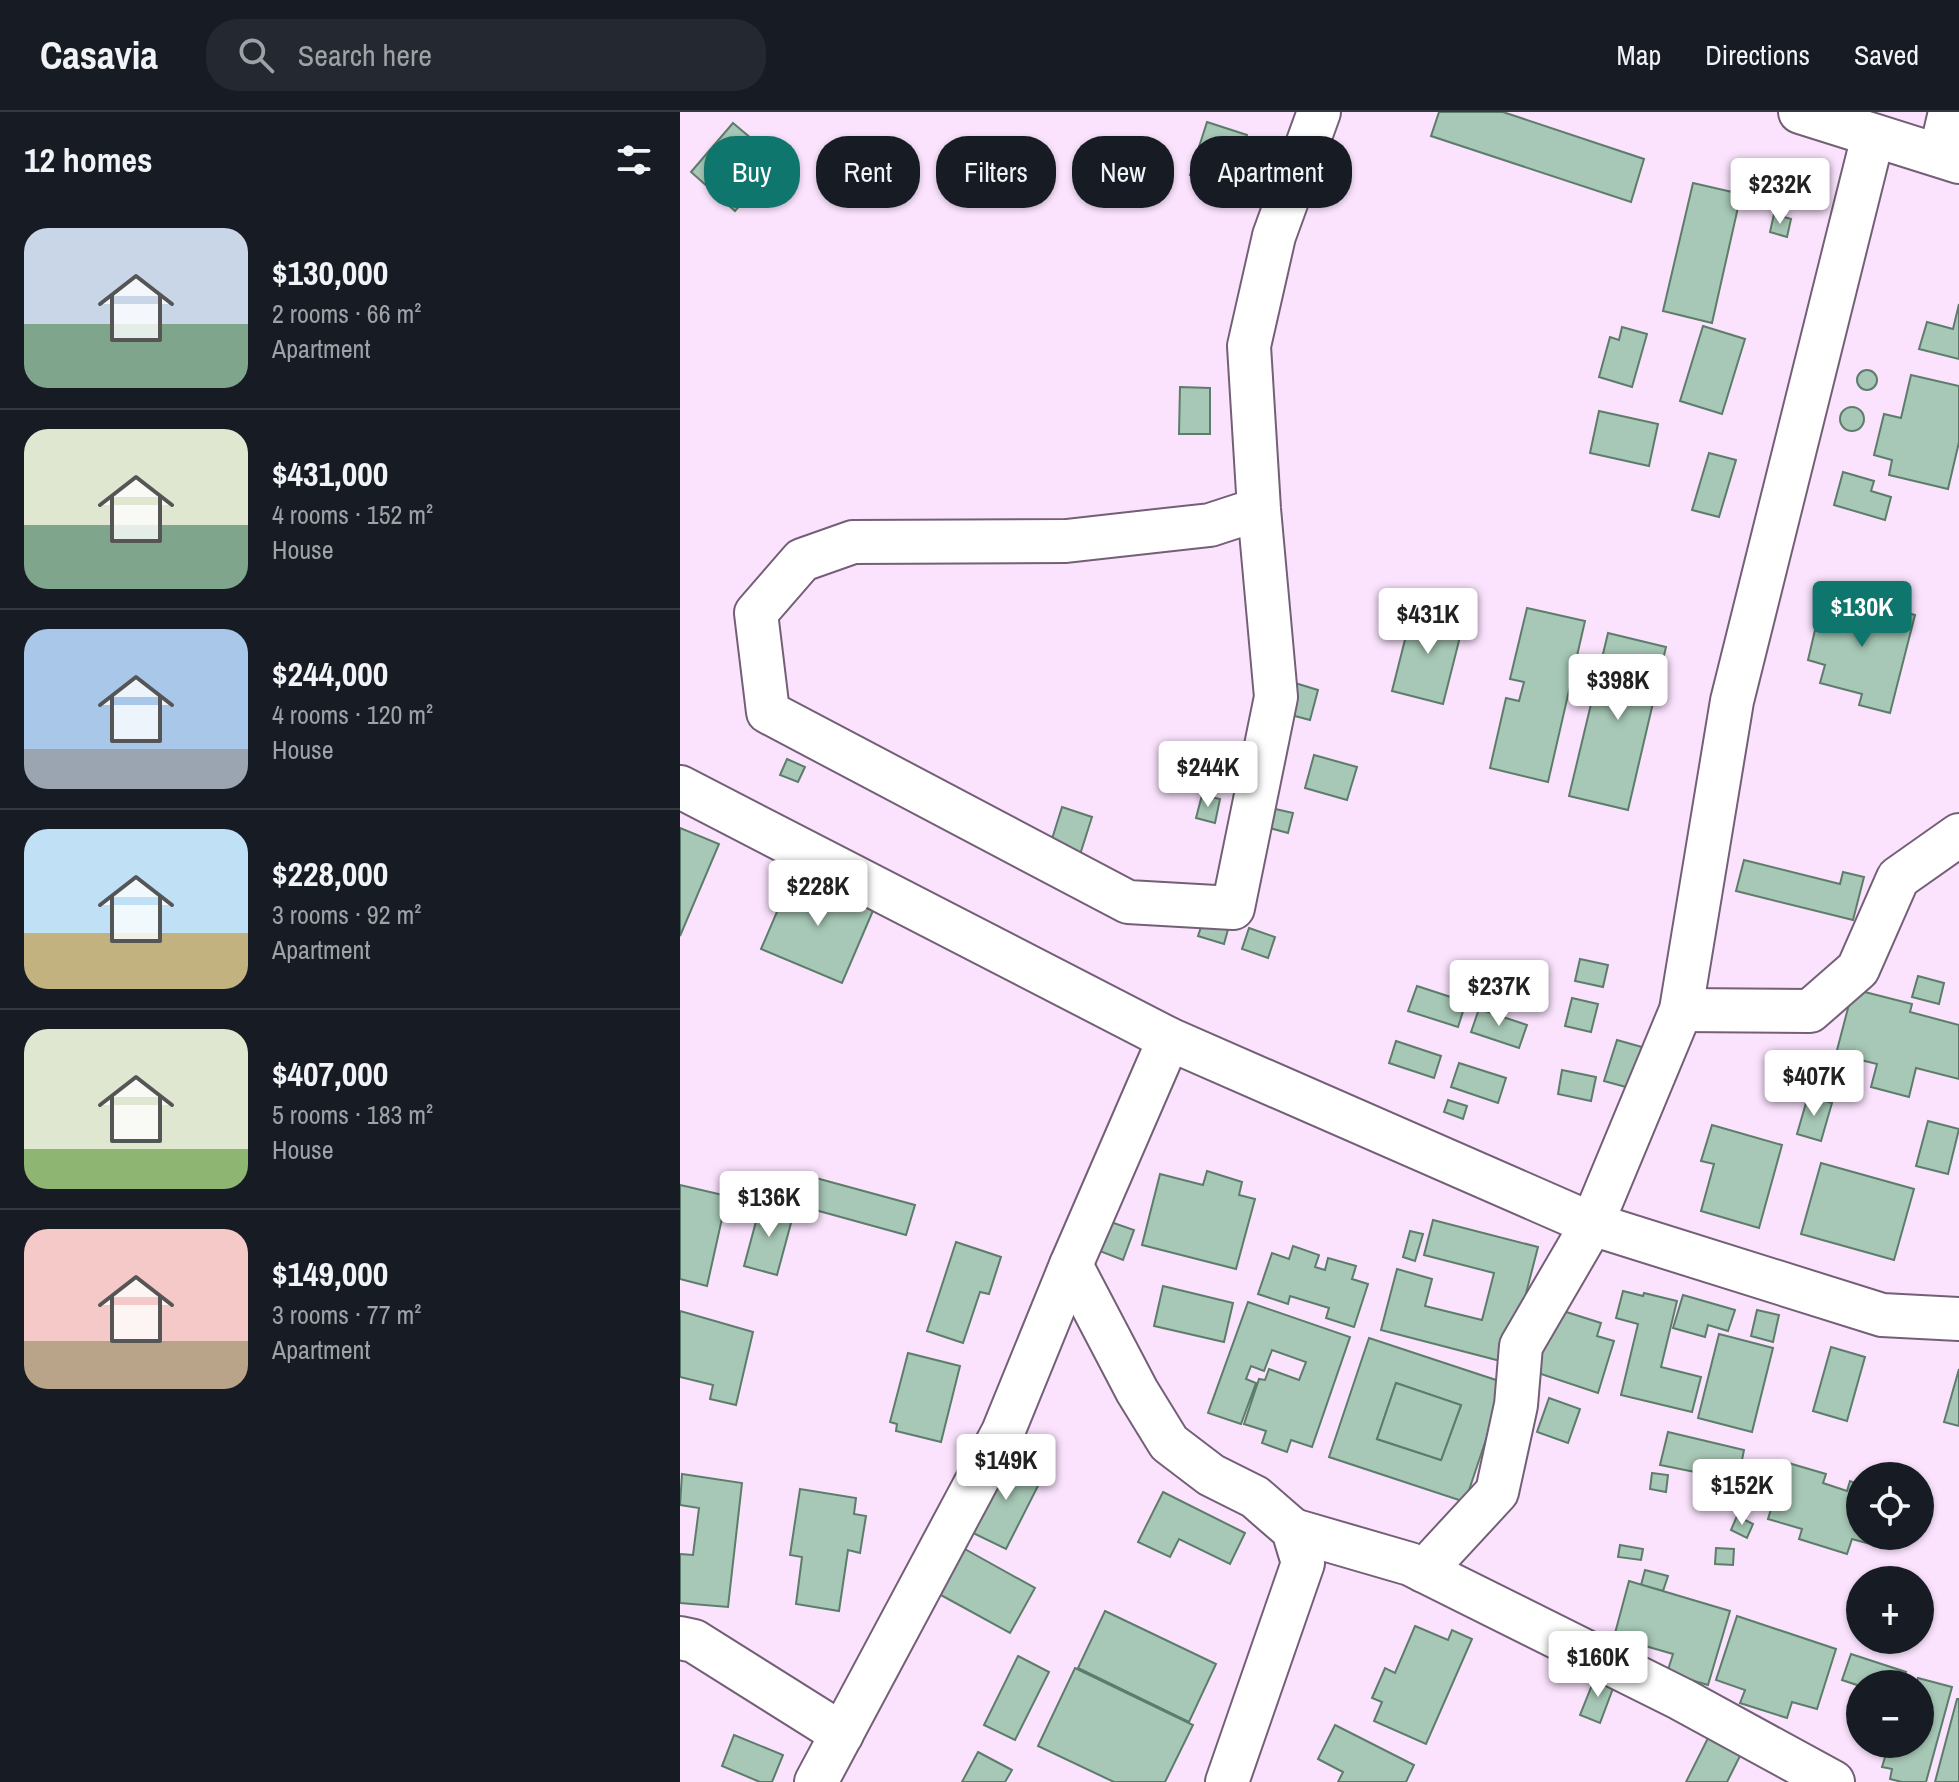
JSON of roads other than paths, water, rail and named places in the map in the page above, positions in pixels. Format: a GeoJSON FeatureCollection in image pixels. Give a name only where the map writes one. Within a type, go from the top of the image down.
{"type":"FeatureCollection","features":[{"type":"Feature","properties":{"kind":"street"},"geometry":{"type":"LineString","coordinates":[[1259,509],[1210,525],[1066,541],[853,542],[802,560],[756,613],[768,712],[1128,902],[1233,908],[1276,697],[1259,509],[1249,346],[1274,236],[1319,112]]}},
{"type":"Feature","properties":{"kind":"street"},"geometry":{"type":"LineString","coordinates":[[1800,112],[1949,158],[1950,112]]}},
{"type":"Feature","properties":{"kind":"street"},"geometry":{"type":"LineString","coordinates":[[1424,1571],[1497,1492],[1516,1405],[1521,1346],[1592,1224],[1681,1010],[1732,701],[1873,136]]}},
{"type":"Feature","properties":{"kind":"street"},"geometry":{"type":"LineString","coordinates":[[680,787],[1169,1039],[1592,1224],[1882,1315],[1959,1319]]}},
{"type":"Feature","properties":{"kind":"street"},"geometry":{"type":"LineString","coordinates":[[1681,1010],[1810,1011],[1858,969],[1898,878],[1959,835]]}},
{"type":"Feature","properties":{"kind":"street"},"geometry":{"type":"LineString","coordinates":[[816,1782],[1003,1432],[1169,1039]]}},
{"type":"Feature","properties":{"kind":"street"},"geometry":{"type":"LineString","coordinates":[[1071,1265],[1137,1391],[1169,1443],[1211,1475],[1255,1497],[1293,1530],[1410,1564],[1681,1699],[1833,1782]]}},
{"type":"Feature","properties":{"kind":"street"},"geometry":{"type":"LineString","coordinates":[[1227,1782],[1303,1563],[1293,1530]]}},
{"type":"Feature","properties":{"kind":"street"},"geometry":{"type":"LineString","coordinates":[[680,1638],[694,1641],[842,1734]]}}]}
